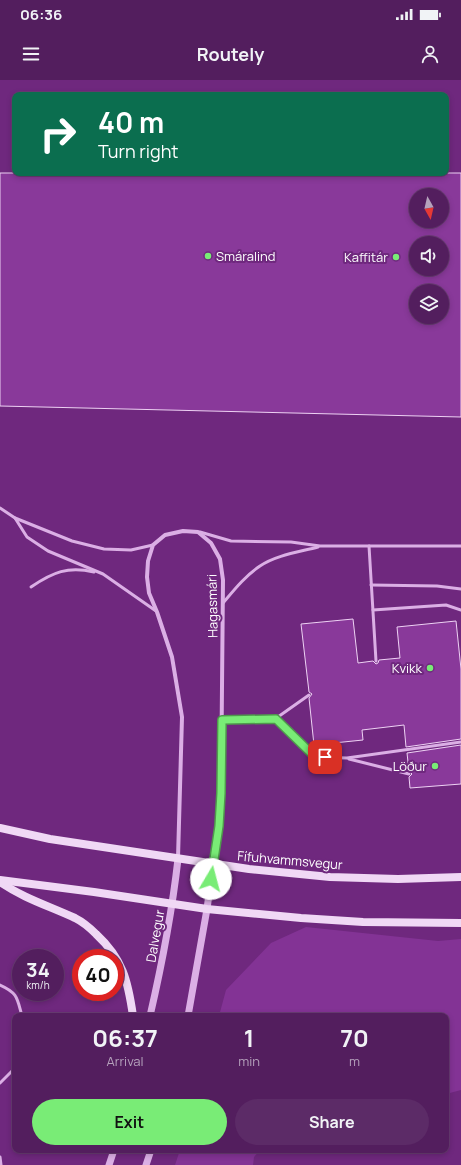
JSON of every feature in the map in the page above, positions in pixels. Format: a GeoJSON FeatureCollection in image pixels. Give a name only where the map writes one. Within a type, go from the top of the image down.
{"type":"FeatureCollection","features":[{"type":"Feature","properties":{"kind":"main road","name":"Fífuhvammsvegur"},"geometry":{"type":"LineString","coordinates":[[0,828],[50,839],[249,869],[330,877],[398,879],[461,877]]}},
{"type":"Feature","properties":{"kind":"main road"},"geometry":{"type":"LineString","coordinates":[[0,881],[173,903],[207,909],[302,918],[363,922],[461,923]]}},
{"type":"Feature","properties":{"kind":"main road"},"geometry":{"type":"LineString","coordinates":[[0,881],[19,894],[76,918],[101,938],[114,953],[122,966],[131,999],[133,1013]]}},
{"type":"Feature","properties":{"kind":"street"},"geometry":{"type":"LineString","coordinates":[[178,859],[182,717],[172,657],[149,593],[147,577],[148,561],[154,545],[165,535],[182,531],[198,532]]}},
{"type":"Feature","properties":{"kind":"street","name":"Hagasmári"},"geometry":{"type":"LineString","coordinates":[[198,532],[211,543],[220,560],[223,580],[221,793],[219,826],[213,864]]}},
{"type":"Feature","properties":{"kind":"street","name":"Dalvegur"},"geometry":{"type":"LineString","coordinates":[[151,1013],[173,903],[178,859]]}},
{"type":"Feature","properties":{"kind":"street"},"geometry":{"type":"LineString","coordinates":[[189,1013],[207,909],[213,864]]}},
{"type":"Feature","properties":{"kind":"street"},"geometry":{"type":"LineString","coordinates":[[109,1165],[113,1153]]}},
{"type":"Feature","properties":{"kind":"street"},"geometry":{"type":"LineString","coordinates":[[146,1165],[150,1153]]}},
{"type":"Feature","properties":{"kind":"lane"},"geometry":{"type":"LineString","coordinates":[[0,508],[15,518],[72,541],[104,550],[131,550],[154,545]]}},
{"type":"Feature","properties":{"kind":"lane"},"geometry":{"type":"LineString","coordinates":[[15,518],[27,538],[48,551],[103,574],[157,612]]}},
{"type":"Feature","properties":{"kind":"lane"},"geometry":{"type":"LineString","coordinates":[[198,532],[231,541],[290,542],[320,546],[461,546]]}},
{"type":"Feature","properties":{"kind":"lane"},"geometry":{"type":"LineString","coordinates":[[223,603],[243,580],[260,566],[282,556],[320,546]]}},
{"type":"Feature","properties":{"kind":"lane"},"geometry":{"type":"LineString","coordinates":[[369,546],[376,660]]}},
{"type":"Feature","properties":{"kind":"lane"},"geometry":{"type":"LineString","coordinates":[[31,587],[45,577],[65,570],[83,569],[103,574]]}},
{"type":"Feature","properties":{"kind":"lane"},"geometry":{"type":"LineString","coordinates":[[371,585],[437,586],[461,589]]}},
{"type":"Feature","properties":{"kind":"lane"},"geometry":{"type":"LineString","coordinates":[[373,610],[446,605],[461,610]]}},
{"type":"Feature","properties":{"kind":"lane"},"geometry":{"type":"LineString","coordinates":[[222,720],[276,719],[309,695]]}},
{"type":"Feature","properties":{"kind":"lane"},"geometry":{"type":"LineString","coordinates":[[276,719],[315,757],[347,758],[461,742]]}},
{"type":"Feature","properties":{"kind":"lane"},"geometry":{"type":"LineString","coordinates":[[347,758],[409,774]]}},
{"type":"Feature","properties":{"kind":"lane"},"geometry":{"type":"LineString","coordinates":[[0,985],[12,990],[17,999],[21,1013]]}},
{"type":"Feature","properties":{"kind":"lane"},"geometry":{"type":"LineString","coordinates":[[0,1083],[12,1071]]}},
{"type":"Feature","properties":{"kind":"lane"},"geometry":{"type":"LineString","coordinates":[[0,1158],[1,1165]]}},
{"type":"Feature","properties":{"kind":"shaded area"},"geometry":{"type":"Polygon","coordinates":[[[306,927],[438,941],[461,939],[461,1090],[449,1093],[449,1013],[220,1013],[226,990],[271,943],[306,927]]]}},
{"type":"Feature","properties":{"kind":"shaded area"},"geometry":{"type":"Polygon","coordinates":[[[179,1153],[257,1153],[254,1157],[253,1165],[175,1165],[179,1153]]]}},
{"type":"Feature","properties":{"kind":"building","name":"Smáralind"},"geometry":{"type":"Polygon","coordinates":[[[0,173],[12,173],[12,176],[449,176],[449,173],[461,173],[461,417],[0,406],[0,173]]]}},
{"type":"Feature","properties":{"kind":"building"},"geometry":{"type":"Polygon","coordinates":[[[353,619],[358,663],[373,661],[376,664],[379,660],[400,658],[397,627],[456,621],[461,669],[461,739],[406,747],[404,725],[362,730],[363,740],[314,745],[309,698],[312,694],[309,692],[301,624],[353,619]]]}},
{"type":"Feature","properties":{"kind":"building","name":"Löður"},"geometry":{"type":"Polygon","coordinates":[[[461,745],[461,784],[410,788],[409,777],[412,774],[409,771],[407,753],[461,745]]]}},
{"type":"Feature","properties":{"kind":"place","name":"Smáralind"},"geometry":{"type":"Point","coordinates":[208,256]}},
{"type":"Feature","properties":{"kind":"place","name":"Kaffitár"},"geometry":{"type":"Point","coordinates":[396,257]}},
{"type":"Feature","properties":{"kind":"place","name":"Kvikk"},"geometry":{"type":"Point","coordinates":[430,668]}},
{"type":"Feature","properties":{"kind":"place","name":"Löður"},"geometry":{"type":"Point","coordinates":[435,766]}},
{"type":"Feature","properties":{"kind":"route"},"geometry":{"type":"LineString","coordinates":[[211,879],[219,826],[222,720],[276,719],[315,757],[325,757]]}}]}
